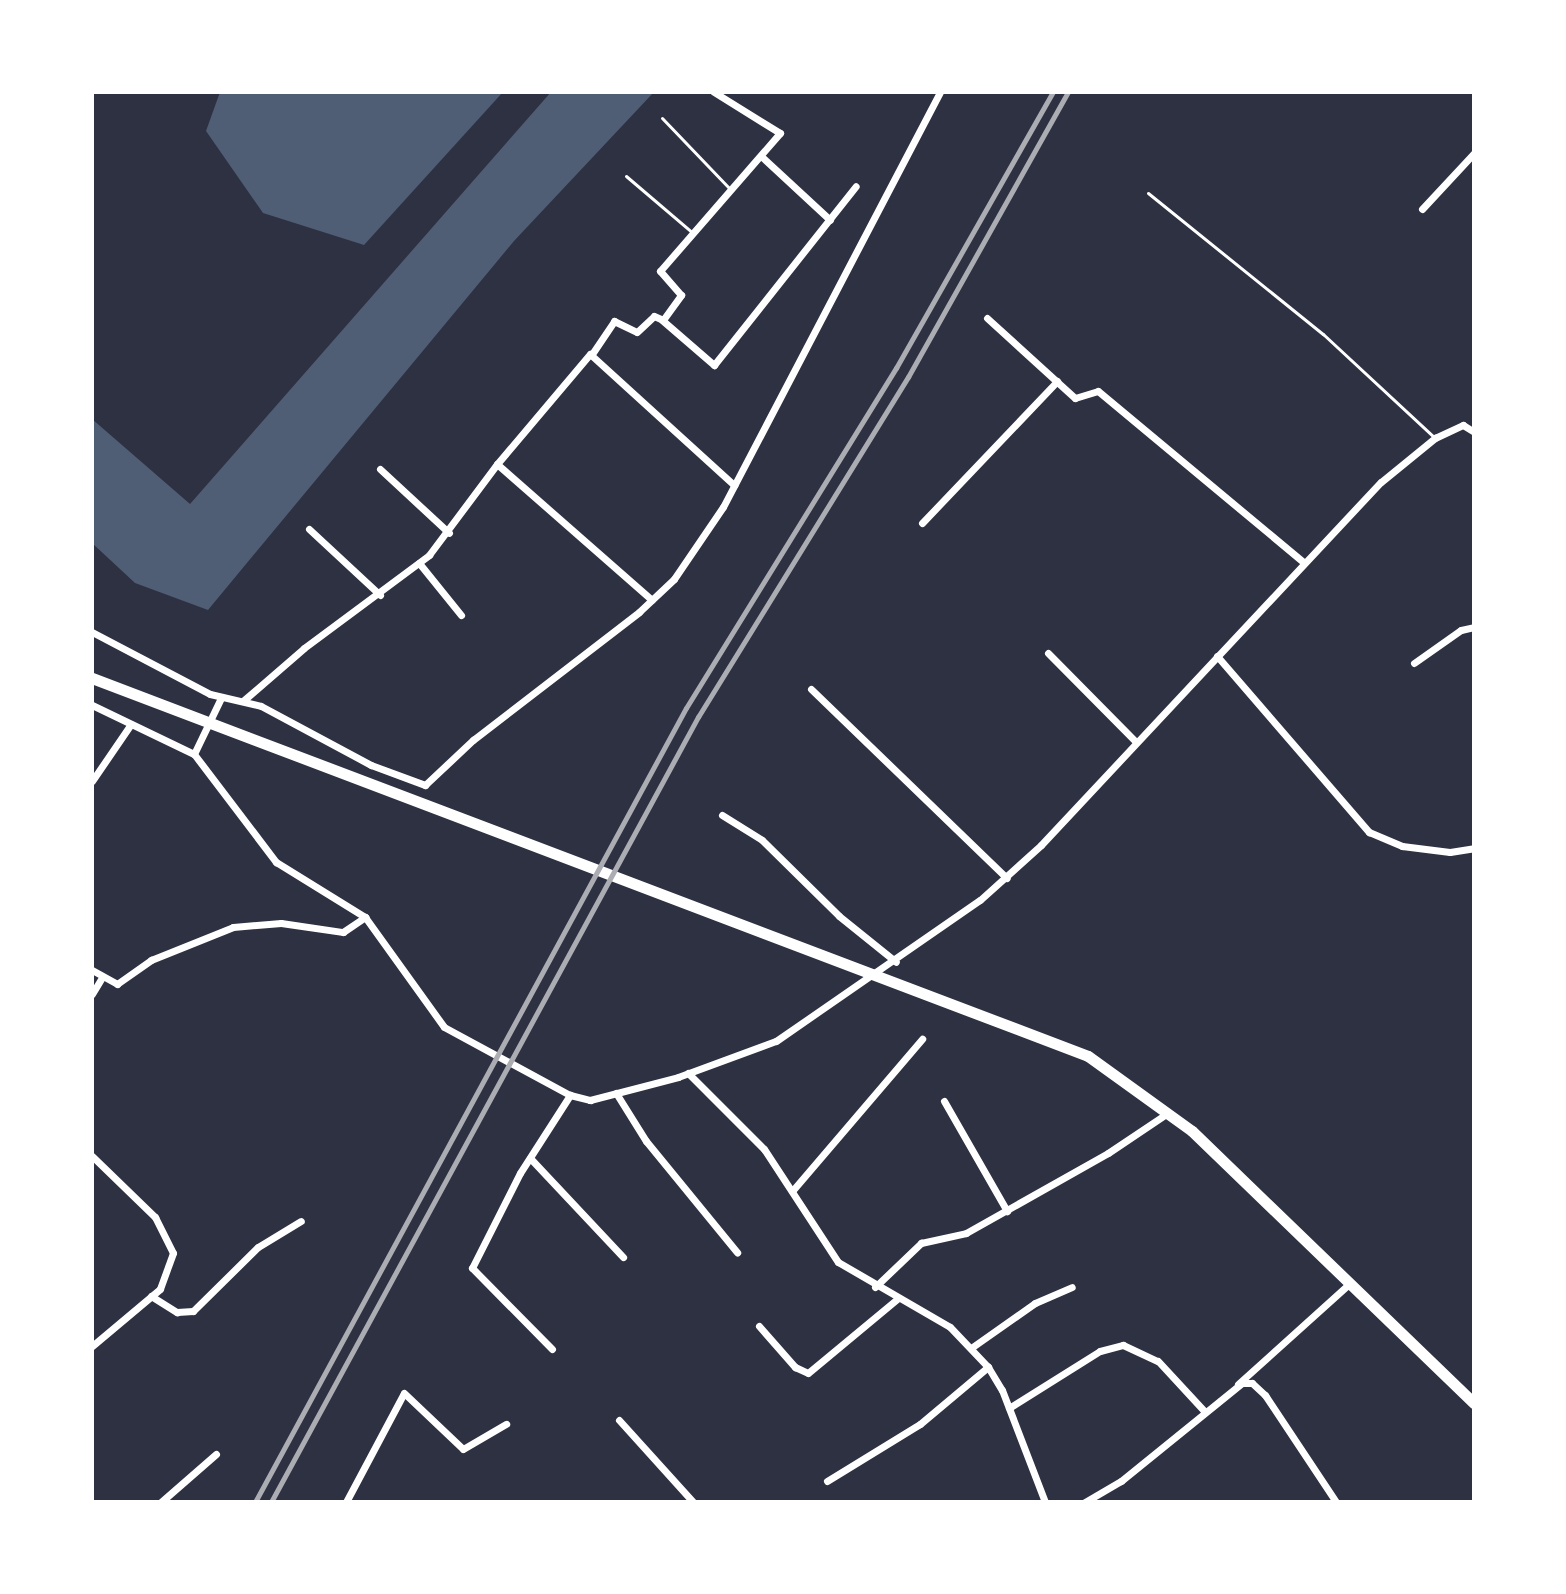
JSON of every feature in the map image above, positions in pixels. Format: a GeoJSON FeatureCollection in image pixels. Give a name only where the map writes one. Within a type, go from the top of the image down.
{"type":"FeatureCollection","features":[{"type":"Feature","properties":{"kind":"highway"},"geometry":{"type":"LineString","coordinates":[[92,678],[1042,1035],[1088,1056],[1169,1112],[1474,1403]]}},
{"type":"Feature","properties":{"kind":"street"},"geometry":{"type":"LineString","coordinates":[[662,320],[681,295],[660,271],[761,156],[780,128],[714,92]]}},
{"type":"Feature","properties":{"kind":"street"},"geometry":{"type":"LineString","coordinates":[[92,632],[221,698],[244,700],[371,765],[425,785],[473,740],[652,600],[674,579],[734,485],[940,92]]}},
{"type":"Feature","properties":{"kind":"street"},"geometry":{"type":"LineString","coordinates":[[1422,209],[1474,153]]}},
{"type":"Feature","properties":{"kind":"street"},"geometry":{"type":"LineString","coordinates":[[761,156],[830,220]]}},
{"type":"Feature","properties":{"kind":"street"},"geometry":{"type":"LineString","coordinates":[[244,700],[304,648],[380,595],[449,533],[497,464],[592,354],[614,321],[637,332],[654,316],[714,365],[856,186]]}},
{"type":"Feature","properties":{"kind":"street"},"geometry":{"type":"LineString","coordinates":[[987,318],[1078,399],[1098,391],[1302,561]]}},
{"type":"Feature","properties":{"kind":"street"},"geometry":{"type":"LineString","coordinates":[[592,354],[734,485]]}},
{"type":"Feature","properties":{"kind":"street"},"geometry":{"type":"LineString","coordinates":[[922,523],[1057,381]]}},
{"type":"Feature","properties":{"kind":"street"},"geometry":{"type":"LineString","coordinates":[[92,705],[194,754],[276,862],[365,917],[444,1027],[570,1095],[590,1100],[688,1073],[776,1041],[896,962],[1007,878],[1217,656],[1302,561],[1381,482],[1435,438],[1463,425],[1474,432]]}},
{"type":"Feature","properties":{"kind":"street"},"geometry":{"type":"LineString","coordinates":[[497,464],[652,600]]}},
{"type":"Feature","properties":{"kind":"street"},"geometry":{"type":"LineString","coordinates":[[380,469],[449,533]]}},
{"type":"Feature","properties":{"kind":"street"},"geometry":{"type":"LineString","coordinates":[[309,529],[380,595]]}},
{"type":"Feature","properties":{"kind":"street"},"geometry":{"type":"LineString","coordinates":[[419,563],[461,615]]}},
{"type":"Feature","properties":{"kind":"street"},"geometry":{"type":"LineString","coordinates":[[1414,663],[1461,630],[1474,627]]}},
{"type":"Feature","properties":{"kind":"street"},"geometry":{"type":"LineString","coordinates":[[1048,653],[1136,742]]}},
{"type":"Feature","properties":{"kind":"street"},"geometry":{"type":"LineString","coordinates":[[1217,656],[1369,832],[1402,846],[1450,852],[1474,848]]}},
{"type":"Feature","properties":{"kind":"street"},"geometry":{"type":"LineString","coordinates":[[811,689],[1007,878]]}},
{"type":"Feature","properties":{"kind":"street"},"geometry":{"type":"LineString","coordinates":[[194,754],[221,698]]}},
{"type":"Feature","properties":{"kind":"street"},"geometry":{"type":"LineString","coordinates":[[92,781],[131,724]]}},
{"type":"Feature","properties":{"kind":"street"},"geometry":{"type":"LineString","coordinates":[[722,815],[762,840],[839,916],[896,962]]}},
{"type":"Feature","properties":{"kind":"street"},"geometry":{"type":"LineString","coordinates":[[92,970],[101,979],[117,984],[151,960],[233,927],[281,923],[343,932],[365,917]]}},
{"type":"Feature","properties":{"kind":"street"},"geometry":{"type":"LineString","coordinates":[[92,994],[101,979]]}},
{"type":"Feature","properties":{"kind":"street"},"geometry":{"type":"LineString","coordinates":[[793,1190],[846,1134],[922,1039]]}},
{"type":"Feature","properties":{"kind":"street"},"geometry":{"type":"LineString","coordinates":[[688,1073],[764,1149],[793,1190],[832,1256],[875,1287],[950,1327],[988,1367],[1009,1408],[1045,1502]]}},
{"type":"Feature","properties":{"kind":"street"},"geometry":{"type":"LineString","coordinates":[[616,1093],[646,1141],[737,1252]]}},
{"type":"Feature","properties":{"kind":"street"},"geometry":{"type":"LineString","coordinates":[[552,1349],[472,1268],[530,1158],[570,1095]]}},
{"type":"Feature","properties":{"kind":"street"},"geometry":{"type":"LineString","coordinates":[[944,1101],[1007,1211]]}},
{"type":"Feature","properties":{"kind":"street"},"geometry":{"type":"LineString","coordinates":[[875,1287],[921,1243],[966,1233],[1169,1112]]}},
{"type":"Feature","properties":{"kind":"street"},"geometry":{"type":"LineString","coordinates":[[92,1156],[168,1235],[171,1266],[151,1296],[92,1346]]}},
{"type":"Feature","properties":{"kind":"street"},"geometry":{"type":"LineString","coordinates":[[530,1158],[623,1257]]}},
{"type":"Feature","properties":{"kind":"street"},"geometry":{"type":"LineString","coordinates":[[151,1296],[177,1312],[193,1311],[258,1247],[301,1221]]}},
{"type":"Feature","properties":{"kind":"street"},"geometry":{"type":"LineString","coordinates":[[1085,1502],[1121,1481],[1205,1412],[1350,1283]]}},
{"type":"Feature","properties":{"kind":"street"},"geometry":{"type":"LineString","coordinates":[[971,1348],[1035,1303],[1072,1287]]}},
{"type":"Feature","properties":{"kind":"street"},"geometry":{"type":"LineString","coordinates":[[759,1326],[795,1367],[808,1373],[897,1299]]}},
{"type":"Feature","properties":{"kind":"street"},"geometry":{"type":"LineString","coordinates":[[1009,1408],[1100,1351],[1123,1345],[1148,1353],[1205,1412]]}},
{"type":"Feature","properties":{"kind":"street"},"geometry":{"type":"LineString","coordinates":[[827,1481],[920,1424],[988,1367]]}},
{"type":"Feature","properties":{"kind":"street"},"geometry":{"type":"LineString","coordinates":[[1235,1387],[1252,1383],[1265,1395],[1336,1502]]}},
{"type":"Feature","properties":{"kind":"street"},"geometry":{"type":"LineString","coordinates":[[358,1502],[348,1498],[404,1393],[463,1449],[506,1424]]}},
{"type":"Feature","properties":{"kind":"street"},"geometry":{"type":"LineString","coordinates":[[619,1420],[693,1502]]}},
{"type":"Feature","properties":{"kind":"street"},"geometry":{"type":"LineString","coordinates":[[161,1502],[216,1454]]}},
{"type":"Feature","properties":{"kind":"lane"},"geometry":{"type":"LineString","coordinates":[[662,118],[731,190]]}},
{"type":"Feature","properties":{"kind":"lane"},"geometry":{"type":"LineString","coordinates":[[626,176],[693,233]]}},
{"type":"Feature","properties":{"kind":"lane"},"geometry":{"type":"LineString","coordinates":[[1148,193],[1323,334],[1435,438]]}},
{"type":"Feature","properties":{"kind":"water"},"geometry":{"type":"Polygon","coordinates":[[[220,92],[503,92],[364,245],[263,213],[206,131],[220,92]]]}},
{"type":"Feature","properties":{"kind":"water"},"geometry":{"type":"Polygon","coordinates":[[[551,92],[654,92],[514,241],[208,610],[135,583],[92,543],[92,419],[190,504],[551,92]]]}},
{"type":"Feature","properties":{"kind":"railway"},"geometry":{"type":"LineString","coordinates":[[255,1502],[686,708],[896,368],[1053,92]]}},
{"type":"Feature","properties":{"kind":"railway"},"geometry":{"type":"LineString","coordinates":[[271,1502],[698,717],[908,377],[1068,92]]}}]}
